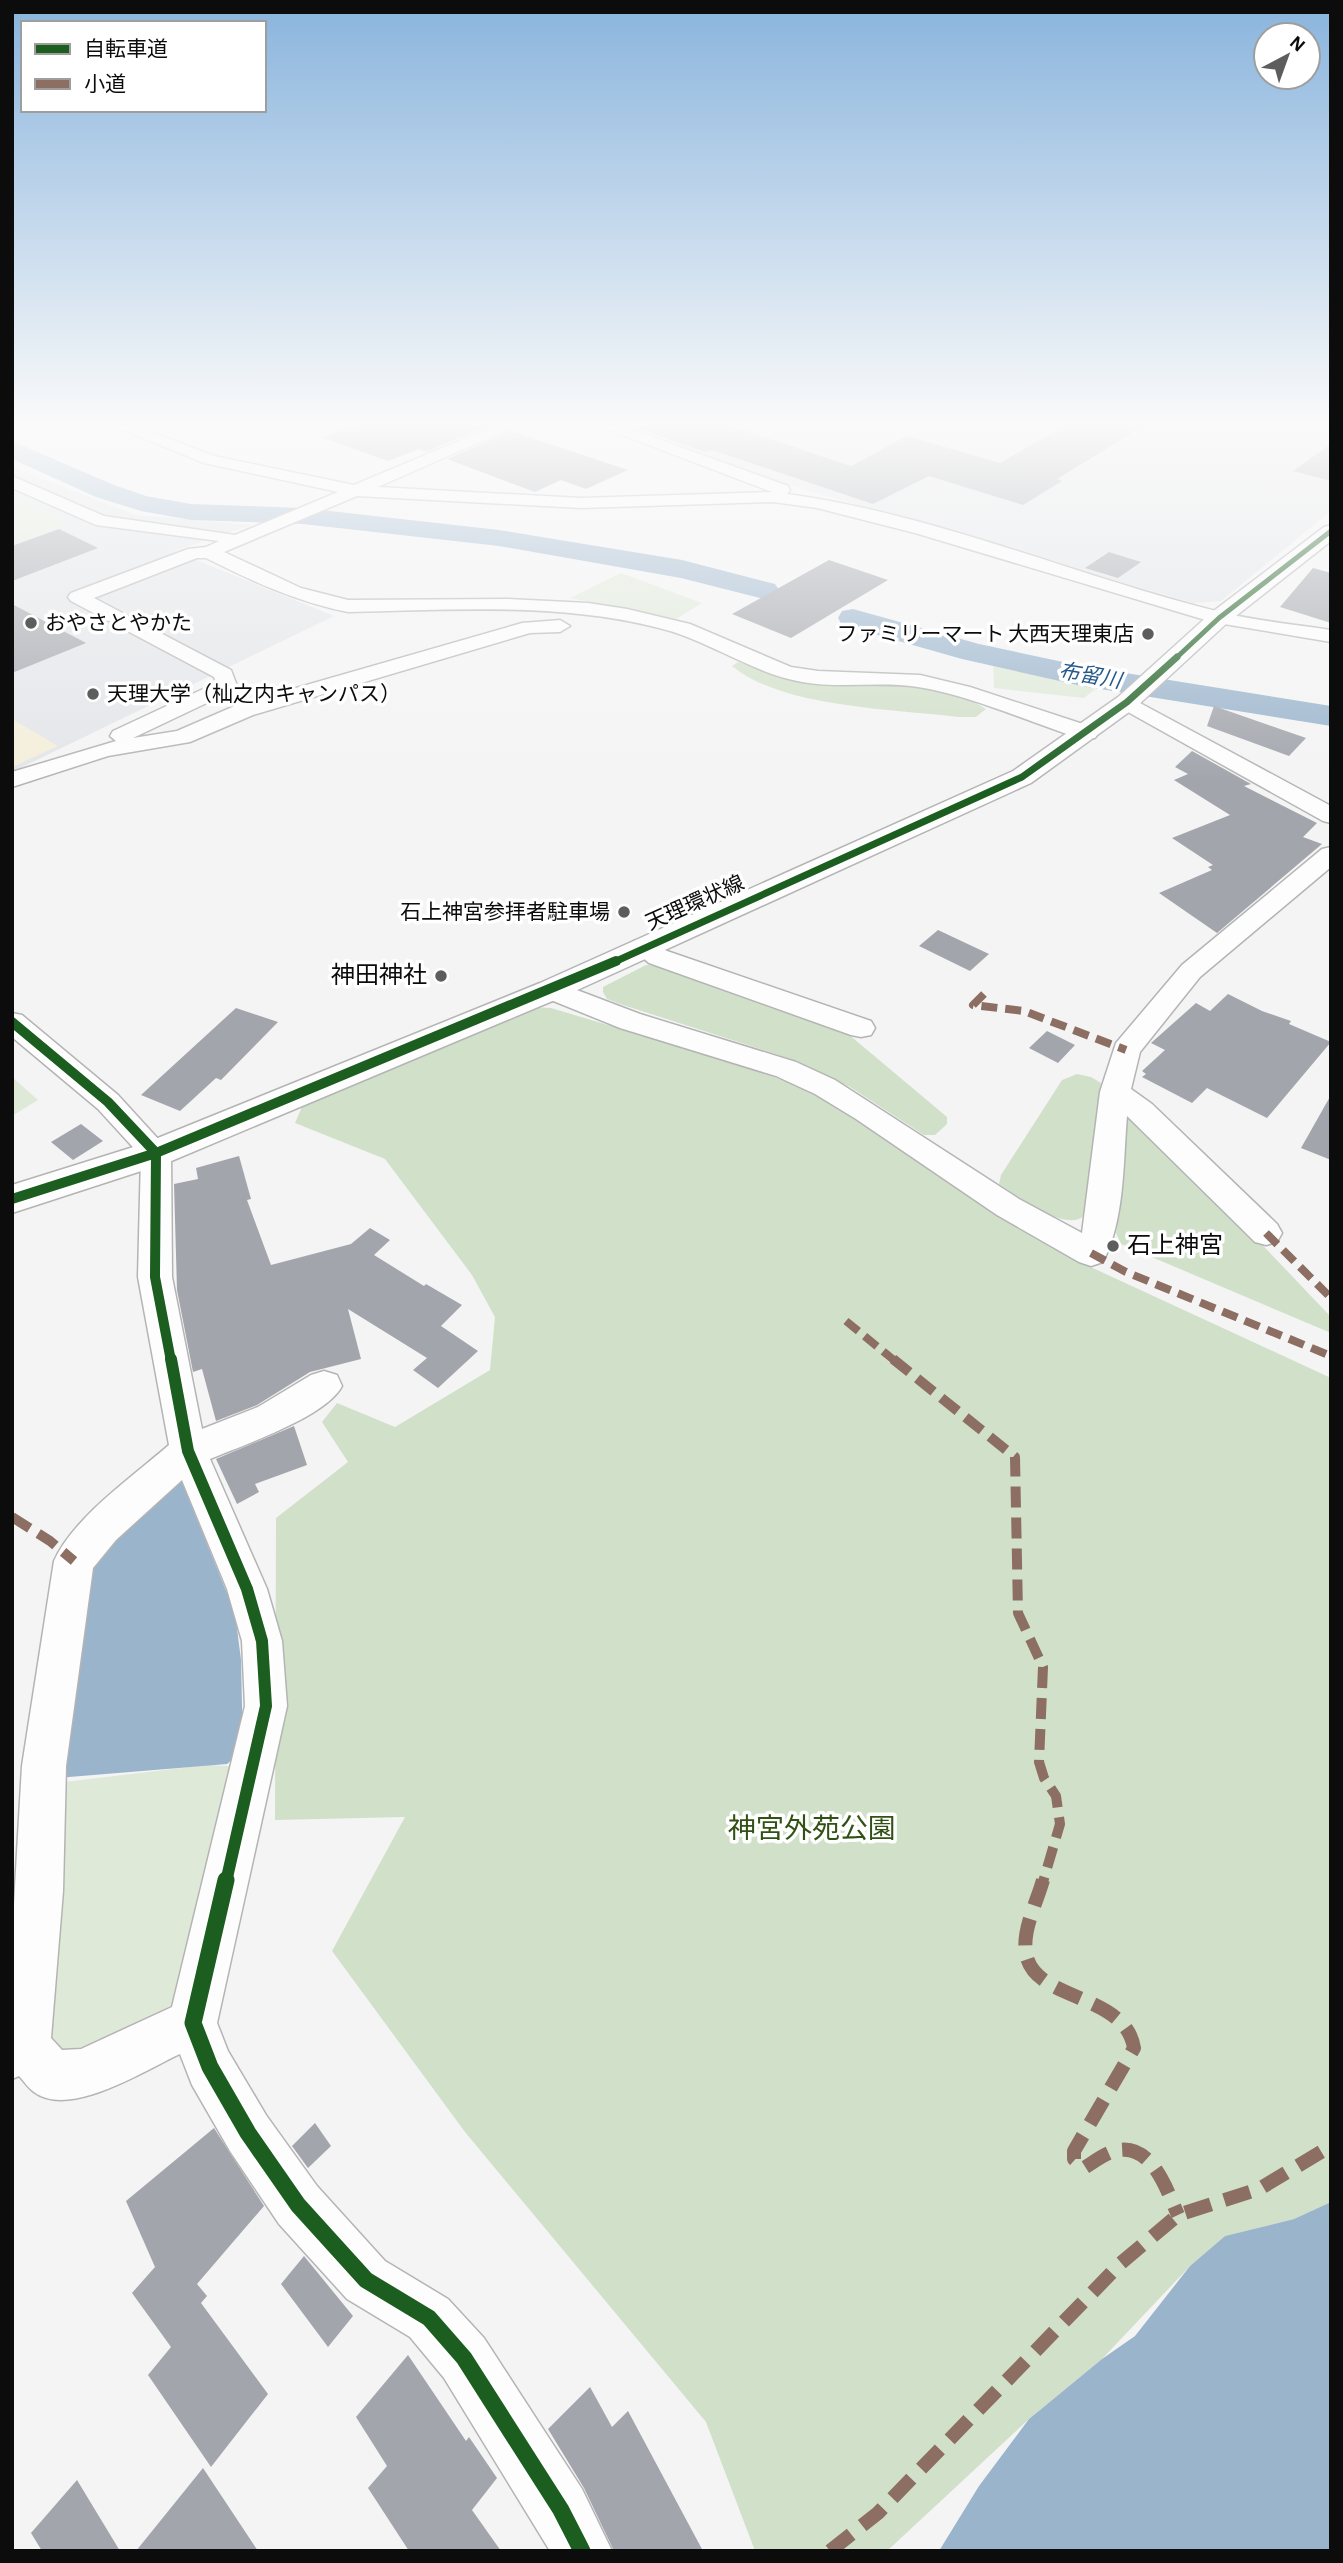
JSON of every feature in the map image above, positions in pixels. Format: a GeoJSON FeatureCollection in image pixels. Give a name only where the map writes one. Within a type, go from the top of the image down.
{"type":"FeatureCollection","features":[{"type":"Feature","properties":{"kind":"main road","name":"天理環状線"},"geometry":{"type":"LineString","coordinates":[[12,1199],[156,1153],[551,990],[1022,777],[1087,733],[1140,691],[1219,618],[1313,545]]}},
{"type":"Feature","properties":{"kind":"street"},"geometry":{"type":"LineString","coordinates":[[104,750],[112,741],[227,686],[224,674],[78,597],[194,553],[209,552],[225,545]]}},
{"type":"Feature","properties":{"kind":"street"},"geometry":{"type":"LineString","coordinates":[[973,545],[1219,618],[1331,636]]}},
{"type":"Feature","properties":{"kind":"street"},"geometry":{"type":"LineString","coordinates":[[209,552],[291,591],[327,603],[348,606],[579,608],[634,615],[676,627],[775,669],[804,676],[884,677],[918,681],[979,696],[1087,733]]}},
{"type":"Feature","properties":{"kind":"street"},"geometry":{"type":"LineString","coordinates":[[12,780],[29,772],[104,750],[182,737],[245,710],[529,626],[653,629],[676,627]]}},
{"type":"Feature","properties":{"kind":"street"},"geometry":{"type":"LineString","coordinates":[[1140,691],[1331,817]]}},
{"type":"Feature","properties":{"kind":"street"},"geometry":{"type":"LineString","coordinates":[[551,990],[630,1021],[786,1069],[825,1087],[1008,1207],[1091,1252],[1101,1223],[1115,1092],[1126,1049],[1191,971],[1331,854]]}},
{"type":"Feature","properties":{"kind":"street"},"geometry":{"type":"LineString","coordinates":[[643,947],[658,957],[862,1028]]}},
{"type":"Feature","properties":{"kind":"street"},"geometry":{"type":"LineString","coordinates":[[12,1022],[108,1102],[156,1153],[155,1277],[188,1451],[247,1589],[262,1641],[266,1706],[193,2023],[210,2067],[248,2133],[298,2205],[366,2280],[429,2318],[464,2358],[561,2510],[582,2551]]}},
{"type":"Feature","properties":{"kind":"street"},"geometry":{"type":"LineString","coordinates":[[1115,1092],[1141,1111],[1266,1233]]}},
{"type":"Feature","properties":{"kind":"street"},"geometry":{"type":"LineString","coordinates":[[193,2023],[83,2074],[52,2075],[19,2050],[40,1891],[44,1766],[74,1561],[102,1528],[188,1451],[271,1418],[324,1385]]}},
{"type":"Feature","properties":{"kind":"shaded area","name":"天理大学（杣之内キャンパス）"},"geometry":{"type":"Polygon","coordinates":[[[12,545],[193,545],[174,551],[334,616],[12,772],[12,545]]]}},
{"type":"Feature","properties":{"kind":"shaded area"},"geometry":{"type":"Polygon","coordinates":[[[993,545],[1290,545],[1221,601],[1193,603],[993,545]]]}},
{"type":"Feature","properties":{"kind":"green space"},"geometry":{"type":"Polygon","coordinates":[[[621,573],[702,603],[676,619],[570,598],[621,573]]]}},
{"type":"Feature","properties":{"kind":"green space"},"geometry":{"type":"Polygon","coordinates":[[[993,659],[1103,683],[1084,698],[994,688],[993,659]]]}},
{"type":"Feature","properties":{"kind":"green space"},"geometry":{"type":"Polygon","coordinates":[[[738,662],[765,671],[795,676],[937,689],[963,697],[986,709],[976,717],[958,717],[840,704],[780,691],[754,680],[732,666],[738,662]]]}},
{"type":"Feature","properties":{"kind":"green space"},"geometry":{"type":"Polygon","coordinates":[[[646,965],[660,966],[847,1033],[947,1117],[947,1124],[935,1135],[924,1135],[850,1087],[797,1061],[607,999],[603,987],[646,965]]]}},
{"type":"Feature","properties":{"kind":"green space","name":"神宮外苑公園"},"geometry":{"type":"Polygon","coordinates":[[[527,1007],[551,1008],[745,1066],[810,1091],[1069,1257],[1331,1378],[1331,2202],[1294,2219],[1225,2236],[1190,2266],[1102,2359],[1029,2419],[887,2551],[755,2551],[706,2422],[465,2132],[332,1951],[405,1817],[275,1820],[276,1518],[348,1462],[322,1422],[337,1403],[395,1427],[490,1370],[495,1317],[472,1275],[385,1159],[295,1123],[304,1102],[527,1007]]]}},
{"type":"Feature","properties":{"kind":"green space"},"geometry":{"type":"Polygon","coordinates":[[[1077,1074],[1091,1077],[1101,1083],[1092,1198],[1083,1216],[1072,1220],[1051,1215],[999,1184],[1001,1175],[1062,1080],[1077,1074]]]}},
{"type":"Feature","properties":{"kind":"green space"},"geometry":{"type":"Polygon","coordinates":[[[12,1077],[38,1100],[12,1116],[12,1077]]]}},
{"type":"Feature","properties":{"kind":"green space"},"geometry":{"type":"Polygon","coordinates":[[[1131,1116],[1189,1168],[1331,1317],[1331,1333],[1121,1244],[1116,1233],[1125,1124],[1131,1116]]]}},
{"type":"Feature","properties":{"kind":"green space"},"geometry":{"type":"Polygon","coordinates":[[[241,1761],[185,1997],[74,2065],[47,2048],[56,1783],[207,1765],[228,1766],[241,1761]]]}},
{"type":"Feature","properties":{"kind":"sand"},"geometry":{"type":"Polygon","coordinates":[[[12,719],[58,746],[12,767],[12,719]]]}},
{"type":"Feature","properties":{"kind":"water"},"geometry":{"type":"Polygon","coordinates":[[[178,1472],[235,1613],[241,1660],[243,1750],[227,1764],[57,1778],[86,1578],[109,1534],[178,1472]]]}},
{"type":"Feature","properties":{"kind":"water"},"geometry":{"type":"Polygon","coordinates":[[[1331,2202],[1331,2551],[939,2551],[979,2486],[1029,2419],[1102,2359],[1135,2336],[1190,2266],[1225,2236],[1294,2219],[1331,2202]]]}},
{"type":"Feature","properties":{"kind":"building","name":"おやさとやかた"},"geometry":{"type":"Polygon","coordinates":[[[91,545],[98,548],[12,581],[12,546],[91,545]]]}},
{"type":"Feature","properties":{"kind":"building"},"geometry":{"type":"Polygon","coordinates":[[[1109,552],[1141,562],[1118,578],[1085,568],[1109,552]]]}},
{"type":"Feature","properties":{"kind":"building"},"geometry":{"type":"Polygon","coordinates":[[[829,560],[888,580],[791,638],[732,614],[829,560]]]}},
{"type":"Feature","properties":{"kind":"building"},"geometry":{"type":"Polygon","coordinates":[[[1313,568],[1331,573],[1331,623],[1280,607],[1313,568]]]}},
{"type":"Feature","properties":{"kind":"building","name":"おやさとやかた"},"geometry":{"type":"Polygon","coordinates":[[[12,604],[86,643],[12,673],[12,604]]]}},
{"type":"Feature","properties":{"kind":"building"},"geometry":{"type":"Polygon","coordinates":[[[1214,706],[1306,738],[1289,756],[1207,726],[1214,706]]]}},
{"type":"Feature","properties":{"kind":"building"},"geometry":{"type":"Polygon","coordinates":[[[1192,751],[1251,784],[1244,786],[1317,823],[1303,837],[1322,844],[1217,933],[1159,893],[1212,870],[1208,867],[1213,865],[1172,838],[1230,815],[1174,780],[1188,774],[1175,767],[1192,751]]]}},
{"type":"Feature","properties":{"kind":"building"},"geometry":{"type":"Polygon","coordinates":[[[938,930],[989,954],[970,971],[919,946],[938,930]]]}},
{"type":"Feature","properties":{"kind":"building"},"geometry":{"type":"Polygon","coordinates":[[[1228,994],[1262,1011],[1291,1021],[1289,1024],[1331,1042],[1267,1118],[1207,1088],[1192,1103],[1142,1077],[1146,1074],[1142,1071],[1165,1050],[1151,1043],[1196,1003],[1210,1011],[1228,994]]]}},
{"type":"Feature","properties":{"kind":"building"},"geometry":{"type":"Polygon","coordinates":[[[236,1008],[278,1022],[221,1080],[216,1078],[180,1111],[141,1095],[236,1008]]]}},
{"type":"Feature","properties":{"kind":"building"},"geometry":{"type":"Polygon","coordinates":[[[1047,1031],[1075,1045],[1058,1063],[1029,1048],[1047,1031]]]}},
{"type":"Feature","properties":{"kind":"building"},"geometry":{"type":"Polygon","coordinates":[[[1331,1095],[1331,1160],[1301,1148],[1331,1095]]]}},
{"type":"Feature","properties":{"kind":"building"},"geometry":{"type":"Polygon","coordinates":[[[81,1124],[103,1141],[73,1160],[51,1142],[81,1124]]]}},
{"type":"Feature","properties":{"kind":"building"},"geometry":{"type":"Polygon","coordinates":[[[239,1156],[251,1199],[247,1200],[271,1265],[351,1244],[370,1228],[390,1240],[374,1255],[424,1286],[426,1284],[462,1305],[441,1326],[478,1351],[438,1388],[413,1370],[427,1358],[348,1309],[361,1359],[310,1372],[257,1405],[216,1421],[202,1369],[193,1372],[177,1290],[174,1184],[198,1179],[196,1168],[239,1156]]]}},
{"type":"Feature","properties":{"kind":"building"},"geometry":{"type":"Polygon","coordinates":[[[294,1426],[307,1465],[255,1484],[259,1492],[237,1504],[216,1459],[294,1426]]]}},
{"type":"Feature","properties":{"kind":"building"},"geometry":{"type":"Polygon","coordinates":[[[315,2123],[331,2146],[308,2168],[292,2146],[315,2123]]]}},
{"type":"Feature","properties":{"kind":"building"},"geometry":{"type":"Polygon","coordinates":[[[214,2128],[264,2206],[197,2284],[207,2296],[201,2303],[268,2394],[211,2467],[148,2375],[171,2347],[132,2293],[155,2267],[126,2201],[214,2128]]]}},
{"type":"Feature","properties":{"kind":"building"},"geometry":{"type":"Polygon","coordinates":[[[304,2256],[353,2316],[328,2347],[281,2284],[304,2256]]]}},
{"type":"Feature","properties":{"kind":"building"},"geometry":{"type":"Polygon","coordinates":[[[408,2355],[466,2441],[469,2437],[497,2478],[472,2510],[501,2551],[409,2551],[368,2488],[387,2466],[356,2417],[408,2355]]]}},
{"type":"Feature","properties":{"kind":"building"},"geometry":{"type":"Polygon","coordinates":[[[590,2387],[612,2427],[628,2411],[703,2551],[614,2551],[584,2488],[548,2429],[590,2387]]]}},
{"type":"Feature","properties":{"kind":"building"},"geometry":{"type":"Polygon","coordinates":[[[203,2468],[258,2551],[136,2551],[203,2468]]]}},
{"type":"Feature","properties":{"kind":"building"},"geometry":{"type":"Polygon","coordinates":[[[77,2480],[120,2551],[42,2551],[31,2533],[77,2480]]]}},
{"type":"Feature","properties":{"kind":"waterway","name":"布留川"},"geometry":{"type":"LineString","coordinates":[[538,545],[682,569],[764,590]]}},
{"type":"Feature","properties":{"kind":"waterway","name":"布留川"},"geometry":{"type":"LineString","coordinates":[[853,618],[973,652],[1082,676],[1331,716]]}},
{"type":"Feature","properties":{"kind":"marked path"},"geometry":{"type":"LineString","coordinates":[[984,994],[973,1005],[1024,1011],[1126,1050]]}},
{"type":"Feature","properties":{"kind":"marked path"},"geometry":{"type":"LineString","coordinates":[[1266,1233],[1331,1298]]}},
{"type":"Feature","properties":{"kind":"marked path"},"geometry":{"type":"LineString","coordinates":[[1091,1253],[1126,1272],[1331,1356]]}},
{"type":"Feature","properties":{"kind":"marked path"},"geometry":{"type":"LineString","coordinates":[[846,1321],[1015,1457],[1018,1613],[1043,1667],[1039,1762],[1044,1778],[1056,1796],[1060,1824],[1028,1930],[1026,1955],[1039,1975],[1108,2011],[1132,2033],[1134,2048],[1074,2151],[1074,2159],[1084,2168],[1119,2150],[1131,2150],[1141,2154],[1157,2172],[1178,2215]]}},
{"type":"Feature","properties":{"kind":"marked path"},"geometry":{"type":"LineString","coordinates":[[12,1517],[50,1541],[74,1561]]}},
{"type":"Feature","properties":{"kind":"marked path"},"geometry":{"type":"LineString","coordinates":[[830,2551],[878,2513],[1121,2263],[1178,2215],[1259,2189],[1331,2146]]}},
{"type":"Feature","properties":{"kind":"cycle path"},"geometry":{"type":"LineString","coordinates":[[12,1199],[156,1153],[551,990],[1022,777],[1127,702],[1219,618],[1313,545]]}},
{"type":"Feature","properties":{"kind":"cycle path"},"geometry":{"type":"LineString","coordinates":[[12,1022],[108,1102],[156,1153],[155,1277],[188,1451],[247,1589],[262,1641],[266,1706],[193,2023],[210,2067],[248,2133],[298,2205],[366,2280],[429,2318],[464,2358],[561,2510],[582,2551]]}},
{"type":"Feature","properties":{"kind":"place","name":"おやさとやかた"},"geometry":{"type":"Point","coordinates":[31,623]}},
{"type":"Feature","properties":{"kind":"place","name":"ファミリーマート 大西天理東店"},"geometry":{"type":"Point","coordinates":[1148,634]}},
{"type":"Feature","properties":{"kind":"place","name":"天理大学（杣之内キャンパス）"},"geometry":{"type":"Point","coordinates":[93,694]}},
{"type":"Feature","properties":{"kind":"place","name":"石上神宮参拝者駐車場"},"geometry":{"type":"Point","coordinates":[624,912]}},
{"type":"Feature","properties":{"kind":"place","name":"神田神社"},"geometry":{"type":"Point","coordinates":[441,976]}},
{"type":"Feature","properties":{"kind":"place","name":"石上神宮"},"geometry":{"type":"Point","coordinates":[1113,1246]}}]}
